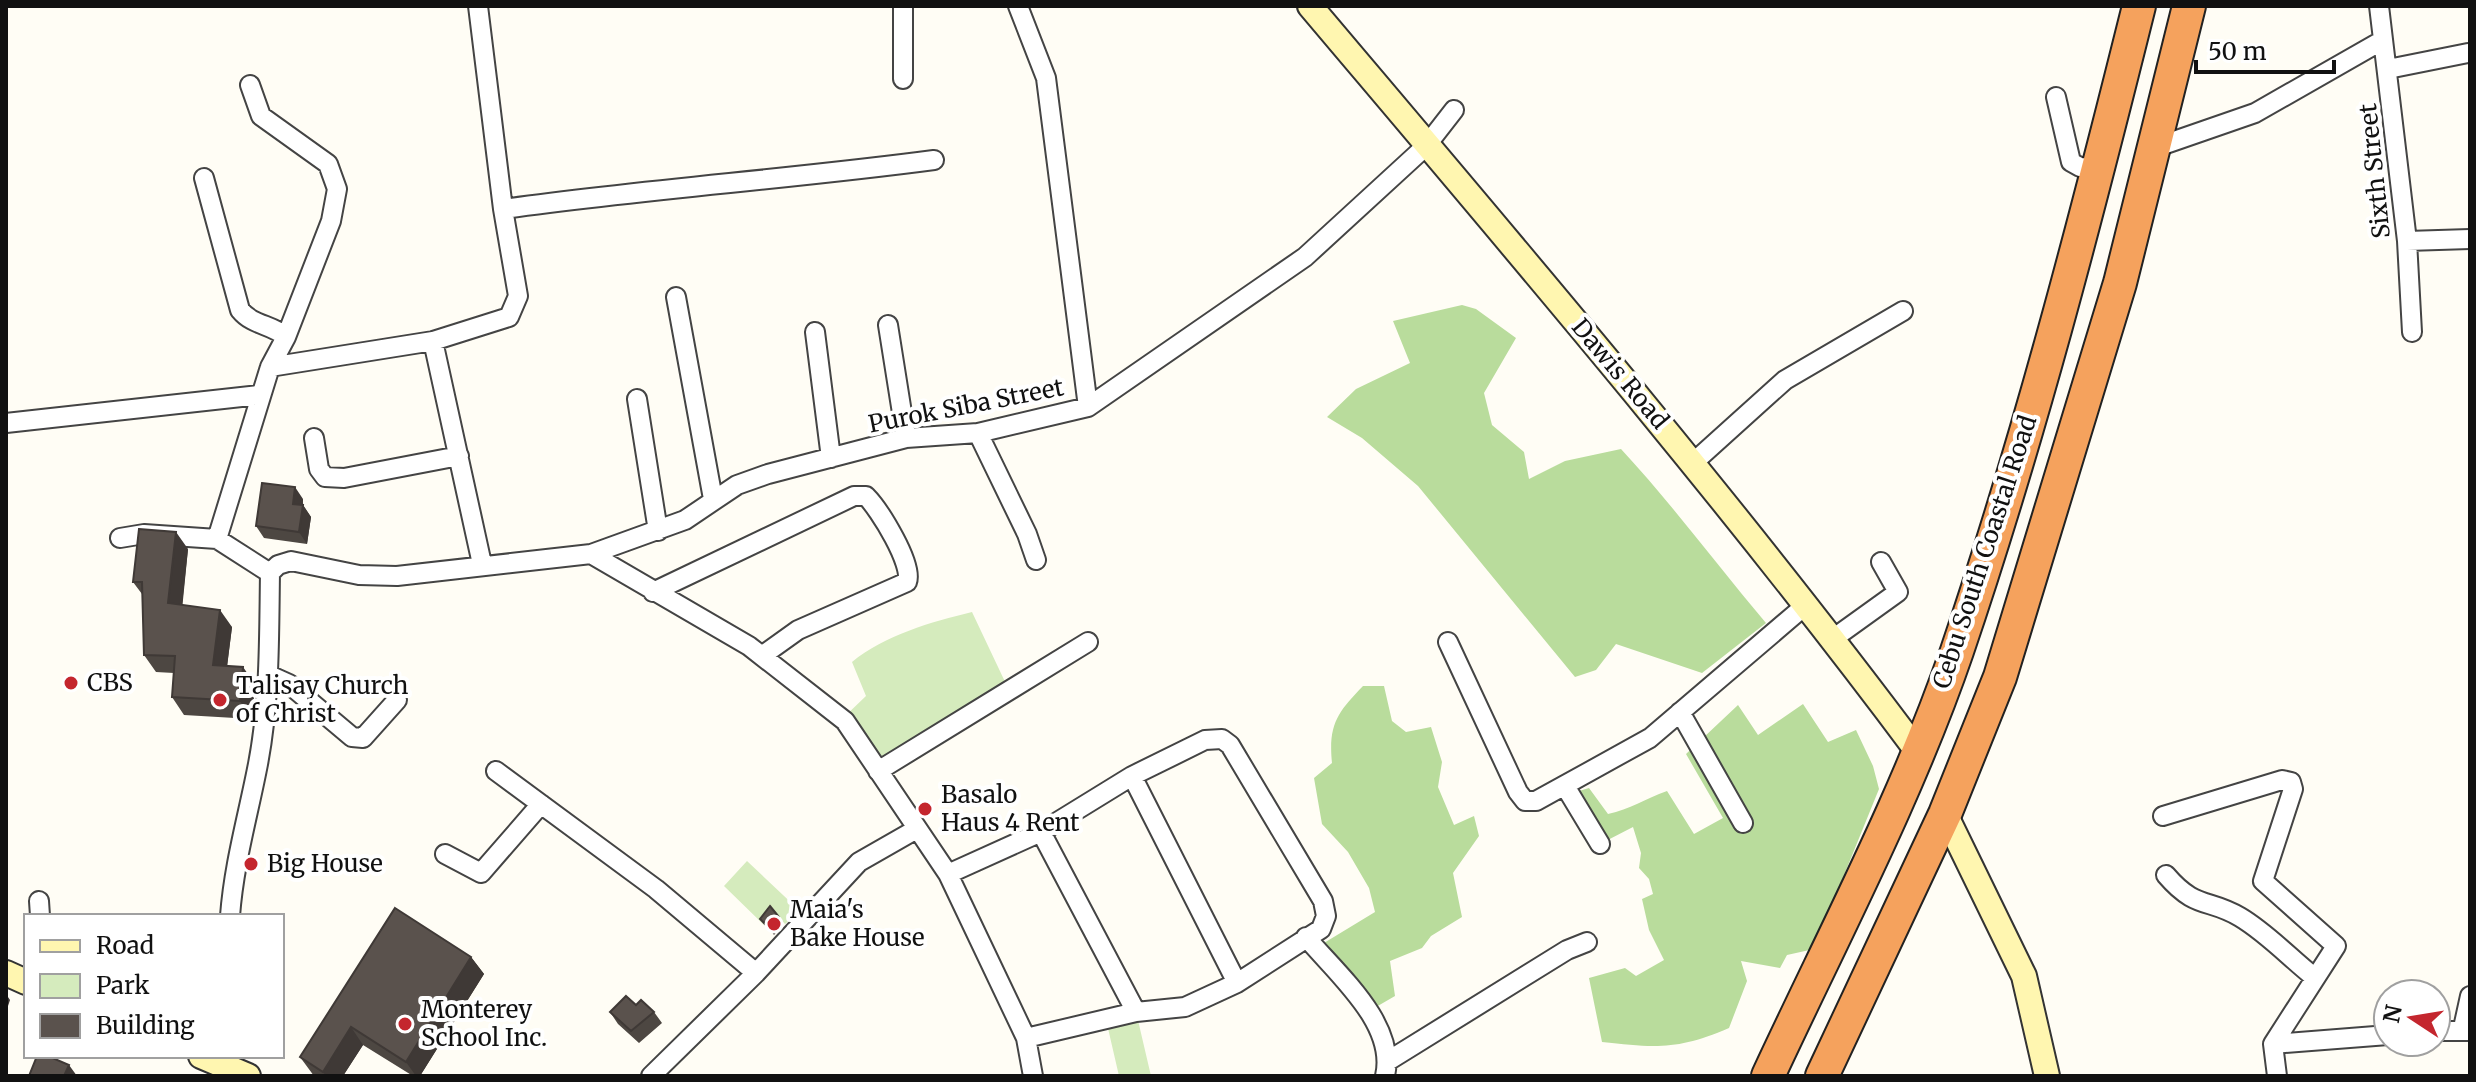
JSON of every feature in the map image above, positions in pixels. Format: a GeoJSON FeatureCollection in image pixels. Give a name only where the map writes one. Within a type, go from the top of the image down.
{"type":"FeatureCollection","features":[{"type":"Feature","properties":{"kind":"highway","name":"Cebu South Coastal Road"},"geometry":{"type":"LineString","coordinates":[[1768,1076],[1918,752],[1956,651],[2073,272],[2139,6]]}},
{"type":"Feature","properties":{"kind":"highway","name":"Cebu South Coastal Road"},"geometry":{"type":"LineString","coordinates":[[1822,1076],[1945,814],[2005,663],[2120,283],[2189,6]]}},
{"type":"Feature","properties":{"kind":"street"},"geometry":{"type":"LineString","coordinates":[[270,367],[433,341],[509,317],[515,309],[518,296],[503,209],[478,6]]}},
{"type":"Feature","properties":{"kind":"street"},"geometry":{"type":"LineString","coordinates":[[903,6],[903,79]]}},
{"type":"Feature","properties":{"kind":"street"},"geometry":{"type":"LineString","coordinates":[[1018,6],[1046,78],[1088,407]]}},
{"type":"Feature","properties":{"kind":"street","name":"Sixth Street"},"geometry":{"type":"LineString","coordinates":[[2379,6],[2407,241],[2412,332]]}},
{"type":"Feature","properties":{"kind":"street","name":"Dawis Road"},"geometry":{"type":"LineString","coordinates":[[1312,7],[1694,462],[1834,638],[1918,752]]}},
{"type":"Feature","properties":{"kind":"street"},"geometry":{"type":"LineString","coordinates":[[2154,148],[2255,113],[2383,40]]}},
{"type":"Feature","properties":{"kind":"street"},"geometry":{"type":"LineString","coordinates":[[2388,69],[2468,53]]}},
{"type":"Feature","properties":{"kind":"street"},"geometry":{"type":"LineString","coordinates":[[217,539],[259,395],[286,337],[331,221],[337,189],[328,164],[261,116],[250,85]]}},
{"type":"Feature","properties":{"kind":"street"},"geometry":{"type":"LineString","coordinates":[[2056,97],[2071,162],[2080,167],[2098,169]]}},
{"type":"Feature","properties":{"kind":"street","name":"Purok Siba Street"},"geometry":{"type":"LineString","coordinates":[[270,573],[278,565],[291,561],[359,575],[397,576],[591,554],[685,520],[737,485],[768,474],[906,438],[978,433],[1088,407],[1305,257],[1426,146],[1454,110]]}},
{"type":"Feature","properties":{"kind":"street"},"geometry":{"type":"LineString","coordinates":[[503,209],[576,197],[667,191],[934,160]]}},
{"type":"Feature","properties":{"kind":"street"},"geometry":{"type":"LineString","coordinates":[[204,178],[240,310],[249,320],[277,328],[286,337]]}},
{"type":"Feature","properties":{"kind":"street"},"geometry":{"type":"LineString","coordinates":[[2407,241],[2470,239]]}},
{"type":"Feature","properties":{"kind":"street"},"geometry":{"type":"LineString","coordinates":[[676,297],[713,499]]}},
{"type":"Feature","properties":{"kind":"street"},"geometry":{"type":"LineString","coordinates":[[1694,462],[1785,380],[1903,311]]}},
{"type":"Feature","properties":{"kind":"street"},"geometry":{"type":"LineString","coordinates":[[888,325],[906,438]]}},
{"type":"Feature","properties":{"kind":"street"},"geometry":{"type":"LineString","coordinates":[[815,332],[831,458]]}},
{"type":"Feature","properties":{"kind":"street"},"geometry":{"type":"LineString","coordinates":[[433,341],[482,564]]}},
{"type":"Feature","properties":{"kind":"street"},"geometry":{"type":"LineString","coordinates":[[6,423],[259,395]]}},
{"type":"Feature","properties":{"kind":"street"},"geometry":{"type":"LineString","coordinates":[[637,399],[658,531]]}},
{"type":"Feature","properties":{"kind":"street"},"geometry":{"type":"LineString","coordinates":[[978,433],[1027,534],[1036,560]]}},
{"type":"Feature","properties":{"kind":"street"},"geometry":{"type":"LineString","coordinates":[[314,438],[319,469],[325,477],[360,476],[459,456]]}},
{"type":"Feature","properties":{"kind":"street"},"geometry":{"type":"LineString","coordinates":[[653,592],[854,496],[866,496],[875,505],[908,565],[907,582],[798,630],[763,655]]}},
{"type":"Feature","properties":{"kind":"street"},"geometry":{"type":"LineString","coordinates":[[120,538],[144,534],[217,539],[270,573],[269,675],[258,762],[234,866],[230,914]]}},
{"type":"Feature","properties":{"kind":"street"},"geometry":{"type":"LineString","coordinates":[[591,554],[763,655],[845,721],[915,830],[948,874],[1026,1038],[1033,1076]]}},
{"type":"Feature","properties":{"kind":"street"},"geometry":{"type":"LineString","coordinates":[[1834,638],[1898,592],[1881,562]]}},
{"type":"Feature","properties":{"kind":"street"},"geometry":{"type":"LineString","coordinates":[[1448,642],[1525,801],[1536,801],[1650,738],[1807,604]]}},
{"type":"Feature","properties":{"kind":"street"},"geometry":{"type":"LineString","coordinates":[[878,771],[1088,642]]}},
{"type":"Feature","properties":{"kind":"street"},"geometry":{"type":"LineString","coordinates":[[269,675],[289,684],[352,737],[363,738],[373,731],[397,700]]}},
{"type":"Feature","properties":{"kind":"street"},"geometry":{"type":"LineString","coordinates":[[1680,712],[1743,823]]}},
{"type":"Feature","properties":{"kind":"street"},"geometry":{"type":"LineString","coordinates":[[948,874],[1041,832],[1132,776],[1205,740],[1222,739],[1230,745],[1323,901],[1324,923],[1306,937],[1237,983],[1185,1007],[1136,1012],[1026,1038]]}},
{"type":"Feature","properties":{"kind":"street"},"geometry":{"type":"LineString","coordinates":[[496,771],[656,889],[756,973]]}},
{"type":"Feature","properties":{"kind":"street"},"geometry":{"type":"LineString","coordinates":[[1132,776],[1237,983]]}},
{"type":"Feature","properties":{"kind":"street"},"geometry":{"type":"LineString","coordinates":[[2163,816],[2282,780],[2291,782],[2293,789],[2263,881],[2333,940],[2335,951],[2314,977],[2273,1044],[2277,1076]]}},
{"type":"Feature","properties":{"kind":"street"},"geometry":{"type":"LineString","coordinates":[[1565,786],[1600,844]]}},
{"type":"Feature","properties":{"kind":"street"},"geometry":{"type":"LineString","coordinates":[[445,854],[481,873],[541,804]]}},
{"type":"Feature","properties":{"kind":"street"},"geometry":{"type":"LineString","coordinates":[[1945,814],[2024,976],[2047,1076]]}},
{"type":"Feature","properties":{"kind":"street"},"geometry":{"type":"LineString","coordinates":[[651,1076],[756,973],[859,862],[915,830]]}},
{"type":"Feature","properties":{"kind":"street"},"geometry":{"type":"LineString","coordinates":[[1041,832],[1136,1012]]}},
{"type":"Feature","properties":{"kind":"street"},"geometry":{"type":"LineString","coordinates":[[2166,875],[2180,891],[2200,904],[2242,918],[2314,977]]}},
{"type":"Feature","properties":{"kind":"street"},"geometry":{"type":"LineString","coordinates":[[1306,937],[1379,1026],[1386,1069],[1567,950],[1587,942]]}},
{"type":"Feature","properties":{"kind":"street"},"geometry":{"type":"LineString","coordinates":[[2466,1030],[2470,996]]}},
{"type":"Feature","properties":{"kind":"street"},"geometry":{"type":"LineString","coordinates":[[2273,1044],[2372,1036]]}},
{"type":"Feature","properties":{"kind":"street"},"geometry":{"type":"LineString","coordinates":[[207,1058],[240,1070]]}},
{"type":"Feature","properties":{"kind":"green space"},"geometry":{"type":"Polygon","coordinates":[[[1462,305],[1476,309],[1516,338],[1484,393],[1492,425],[1524,452],[1529,479],[1565,461],[1621,449],[1766,623],[1702,673],[1616,644],[1596,670],[1575,677],[1418,486],[1362,438],[1327,417],[1356,389],[1410,363],[1393,321],[1462,305]]]}},
{"type":"Feature","properties":{"kind":"green space"},"geometry":{"type":"Polygon","coordinates":[[[972,612],[1007,686],[879,766],[842,719],[866,696],[852,662],[894,637],[972,612]]]}},
{"type":"Feature","properties":{"kind":"green space"},"geometry":{"type":"Polygon","coordinates":[[[1363,686],[1384,686],[1392,721],[1406,732],[1431,727],[1442,762],[1438,787],[1454,825],[1474,816],[1479,836],[1453,873],[1462,917],[1431,936],[1422,948],[1390,961],[1395,996],[1376,1007],[1319,946],[1375,912],[1369,888],[1348,852],[1322,824],[1314,778],[1332,763],[1333,728],[1341,712],[1363,686]]]}},
{"type":"Feature","properties":{"kind":"green space"},"geometry":{"type":"Polygon","coordinates":[[[1803,704],[1828,742],[1856,730],[1873,766],[1879,789],[1814,949],[1787,955],[1780,968],[1741,961],[1747,981],[1729,1028],[1667,1046],[1602,1042],[1589,978],[1625,968],[1636,976],[1664,960],[1649,930],[1642,899],[1653,894],[1649,879],[1639,868],[1641,853],[1633,827],[1600,844],[1579,791],[1589,788],[1608,814],[1667,791],[1694,834],[1723,818],[1686,754],[1738,705],[1758,735],[1803,704]]]}},
{"type":"Feature","properties":{"kind":"green space"},"geometry":{"type":"Polygon","coordinates":[[[747,861],[800,911],[785,924],[774,912],[764,925],[724,886],[747,861]]]}},
{"type":"Feature","properties":{"kind":"green space"},"geometry":{"type":"Polygon","coordinates":[[[1137,1016],[1151,1076],[1119,1076],[1107,1024],[1137,1016]]]}},
{"type":"Feature","properties":{"kind":"building"},"geometry":{"type":"Polygon","coordinates":[[[262,483],[295,487],[293,504],[303,505],[299,532],[256,526],[262,483]]]}},
{"type":"Feature","properties":{"kind":"building"},"geometry":{"type":"Polygon","coordinates":[[[139,529],[176,532],[168,603],[220,610],[213,665],[243,667],[240,701],[172,697],[175,656],[144,655],[142,582],[133,582],[139,529]]]}},
{"type":"Feature","properties":{"kind":"building"},"geometry":{"type":"Polygon","coordinates":[[[770,906],[779,917],[770,929],[760,919],[770,906]]]}},
{"type":"Feature","properties":{"kind":"building"},"geometry":{"type":"Polygon","coordinates":[[[395,908],[471,957],[406,1062],[351,1027],[323,1072],[300,1057],[395,908]]]}},
{"type":"Feature","properties":{"kind":"building"},"geometry":{"type":"Polygon","coordinates":[[[626,996],[636,1005],[641,1000],[654,1012],[631,1031],[610,1012],[626,996]]]}},
{"type":"Feature","properties":{"kind":"building"},"geometry":{"type":"Polygon","coordinates":[[[36,1058],[53,1058],[69,1065],[64,1076],[29,1076],[36,1058]]]}},
{"type":"Feature","properties":{"kind":"place","name":"CBS"},"geometry":{"type":"Point","coordinates":[71,683]}},
{"type":"Feature","properties":{"kind":"place","name":"Talisay Church of Christ"},"geometry":{"type":"Point","coordinates":[220,700]}},
{"type":"Feature","properties":{"kind":"place","name":"Basalo Haus 4 Rent"},"geometry":{"type":"Point","coordinates":[925,809]}},
{"type":"Feature","properties":{"kind":"place","name":"Big House"},"geometry":{"type":"Point","coordinates":[251,864]}},
{"type":"Feature","properties":{"kind":"place","name":"Maia's Bake House"},"geometry":{"type":"Point","coordinates":[774,924]}},
{"type":"Feature","properties":{"kind":"place","name":"Monterey School Inc."},"geometry":{"type":"Point","coordinates":[405,1024]}}]}
